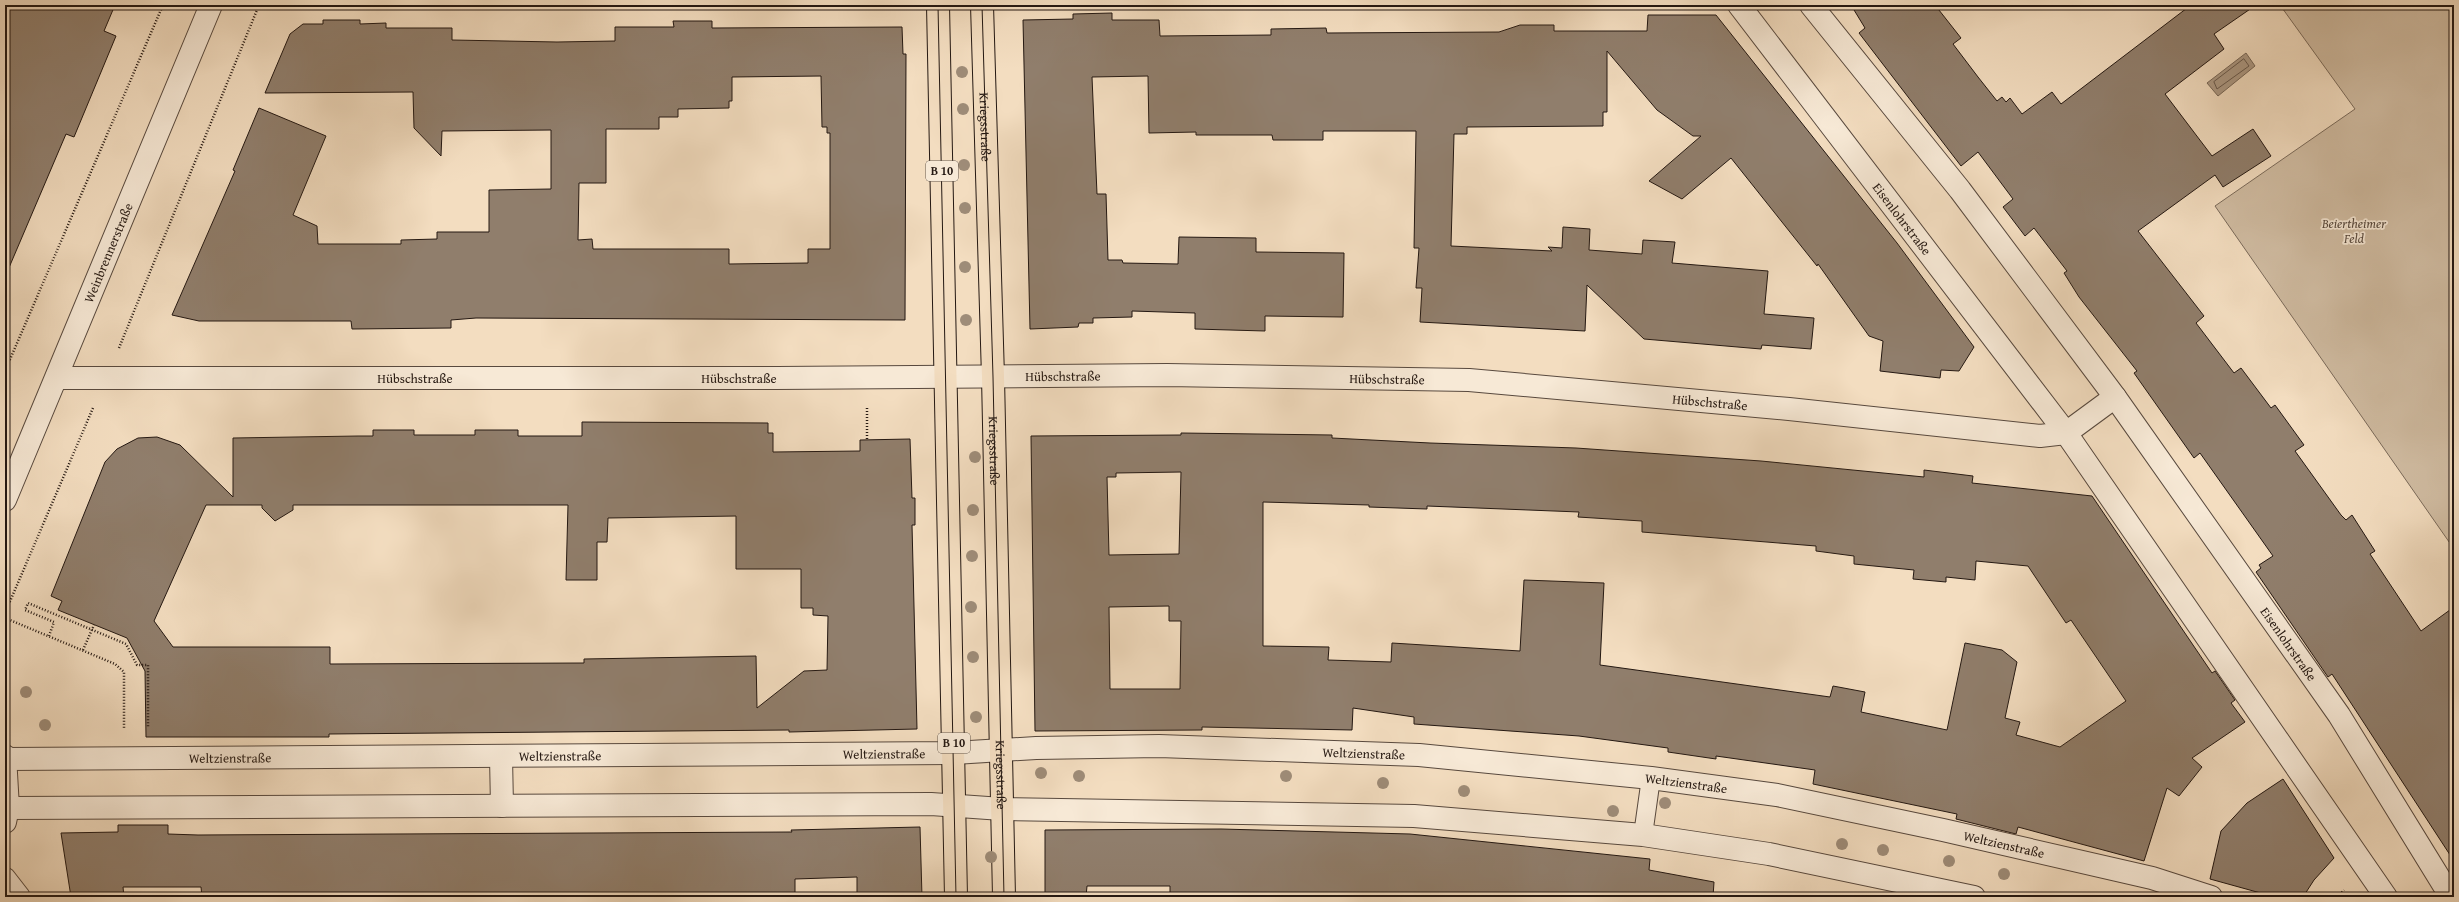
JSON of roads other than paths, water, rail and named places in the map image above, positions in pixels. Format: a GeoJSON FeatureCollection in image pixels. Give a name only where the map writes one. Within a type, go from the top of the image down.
{"type":"FeatureCollection","features":[{"type":"Feature","properties":{"kind":"main road","name":"B 10"},"geometry":{"type":"LineString","coordinates":[[938,5],[956,897]]}},
{"type":"Feature","properties":{"kind":"main road","name":"Kriegsstraße"},"geometry":{"type":"LineString","coordinates":[[982,5],[993,377],[1004,897]]}},
{"type":"Feature","properties":{"kind":"street","name":"Weinbrennerstraße"},"geometry":{"type":"LineString","coordinates":[[5,500],[211,5]]}},
{"type":"Feature","properties":{"kind":"street","name":"Eisenlohrstraße"},"geometry":{"type":"LineString","coordinates":[[1739,5],[2066,433],[2386,897]]}},
{"type":"Feature","properties":{"kind":"street","name":"Eisenlohrstraße"},"geometry":{"type":"LineString","coordinates":[[1811,5],[1960,190],[2115,398],[2339,716],[2451,897]]}},
{"type":"Feature","properties":{"kind":"street","name":"Hübschstraße"},"geometry":{"type":"LineString","coordinates":[[57,378],[106,380],[1167,375],[1469,380],[1789,409],[2040,436],[2066,433]]}},
{"type":"Feature","properties":{"kind":"street"},"geometry":{"type":"LineString","coordinates":[[2066,433],[2115,398]]}},
{"type":"Feature","properties":{"kind":"street","name":"Weltzienstraße"},"geometry":{"type":"LineString","coordinates":[[6,758],[501,757],[954,753],[1000,752],[1036,748],[1159,746],[1419,755],[1651,778],[1777,795],[1936,828],[2152,878],[2211,897]]}},
{"type":"Feature","properties":{"kind":"street","name":"Weltzienstraße"},"geometry":{"type":"LineString","coordinates":[[501,757],[502,806]]}},
{"type":"Feature","properties":{"kind":"street"},"geometry":{"type":"LineString","coordinates":[[6,758],[7,815],[502,806],[955,804],[1002,810],[1414,816],[1643,835],[1769,854],[1974,897]]}},
{"type":"Feature","properties":{"kind":"street"},"geometry":{"type":"LineString","coordinates":[[5,879],[19,897]]}},
{"type":"Feature","properties":{"kind":"lane"},"geometry":{"type":"LineString","coordinates":[[1643,835],[1651,778]]}},
{"type":"Feature","properties":{"kind":"water"},"geometry":{"type":"Polygon","coordinates":[[[2246,53],[2255,66],[2218,96],[2207,83],[2246,53]]]}},
{"type":"Feature","properties":{"kind":"tram line"},"geometry":{"type":"LineString","coordinates":[[938,5],[956,897]]}},
{"type":"Feature","properties":{"kind":"tram line"},"geometry":{"type":"LineString","coordinates":[[982,5],[993,377],[1004,897]]}},
{"type":"Feature","properties":{"kind":"park label","name":"Beiertheimer Feld"},"geometry":{"type":"Point","coordinates":[2354,230]}}]}
